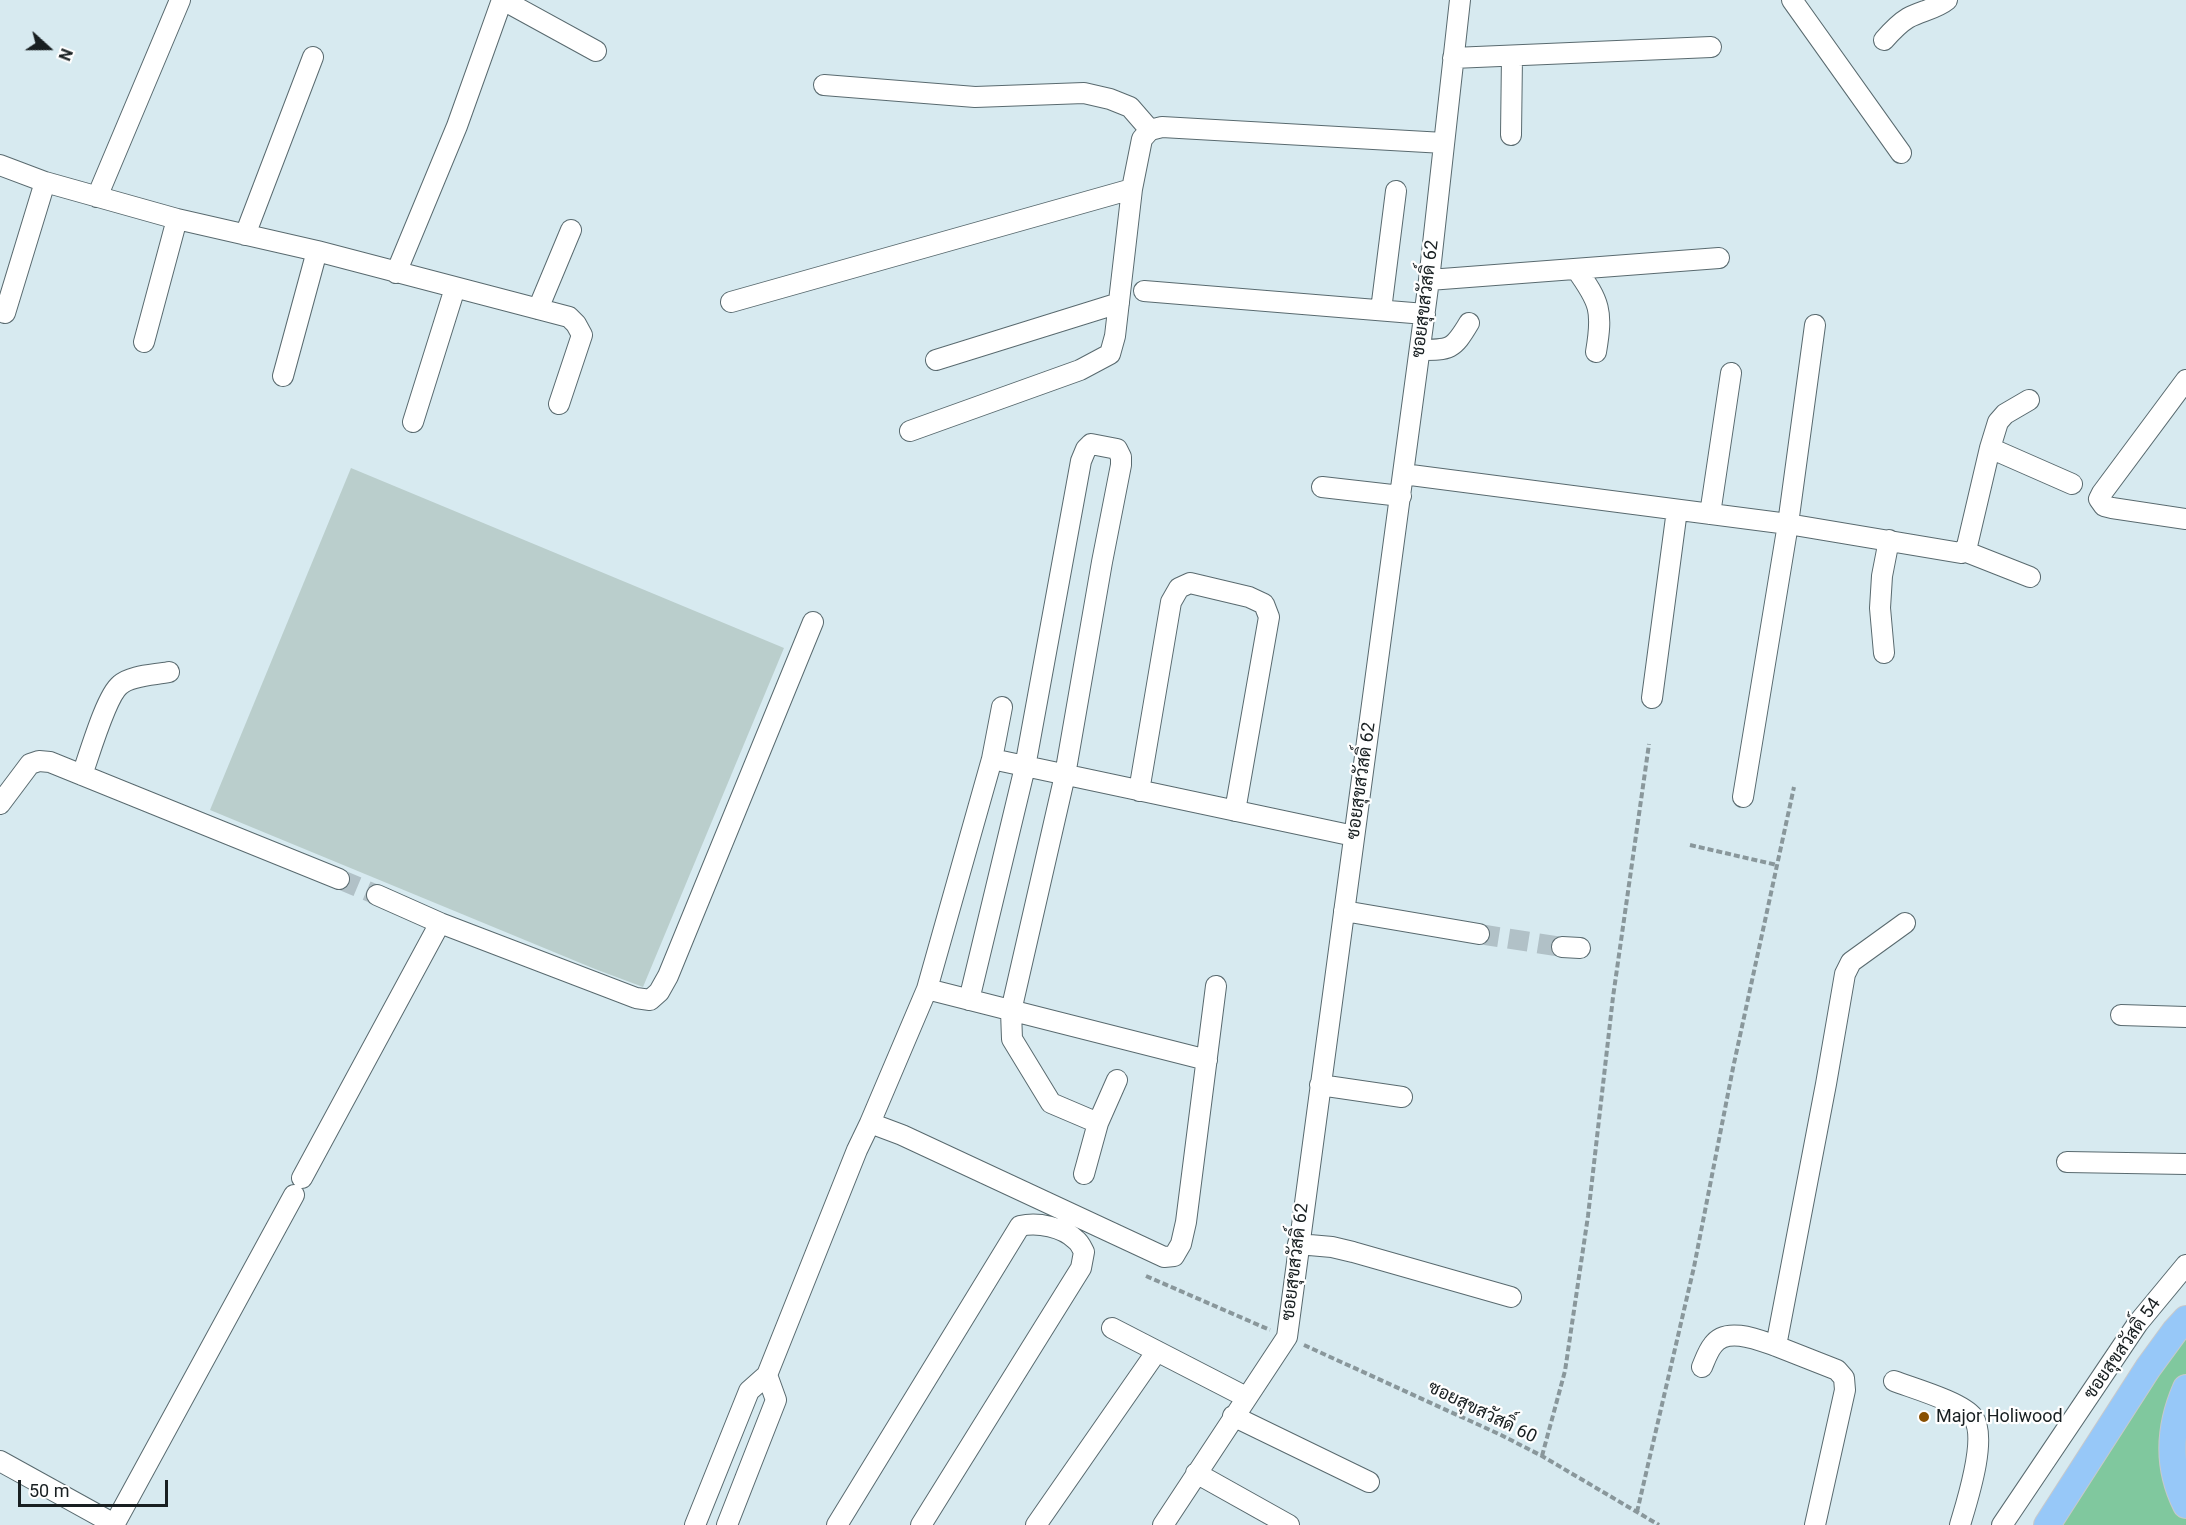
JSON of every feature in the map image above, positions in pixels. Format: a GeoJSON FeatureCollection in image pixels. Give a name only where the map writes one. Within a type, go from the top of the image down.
{"type":"FeatureCollection","features":[{"type":"Feature","properties":{"kind":"main road"},"geometry":{"type":"LineString","coordinates":[[2047,1525],[2148,1368],[2186,1319]]}},
{"type":"Feature","properties":{"kind":"main road"},"geometry":{"type":"LineString","coordinates":[[2186,1388],[2174,1424],[2172,1456],[2186,1505]]}},
{"type":"Feature","properties":{"kind":"street"},"geometry":{"type":"LineString","coordinates":[[97,197],[180,0]]}},
{"type":"Feature","properties":{"kind":"street"},"geometry":{"type":"LineString","coordinates":[[396,273],[457,126],[502,0],[596,51]]}},
{"type":"Feature","properties":{"kind":"street","name":"ซอยสุขสวัสดิ์ 62"},"geometry":{"type":"LineString","coordinates":[[1163,1525],[1287,1337],[1425,314],[1460,0]]}},
{"type":"Feature","properties":{"kind":"street"},"geometry":{"type":"LineString","coordinates":[[1792,0],[1901,153]]}},
{"type":"Feature","properties":{"kind":"street"},"geometry":{"type":"LineString","coordinates":[[1884,40],[1897,26],[1909,18],[1947,0]]}},
{"type":"Feature","properties":{"kind":"street"},"geometry":{"type":"LineString","coordinates":[[1454,58],[1711,47]]}},
{"type":"Feature","properties":{"kind":"street"},"geometry":{"type":"LineString","coordinates":[[1511,135],[1512,56]]}},
{"type":"Feature","properties":{"kind":"street"},"geometry":{"type":"LineString","coordinates":[[245,235],[314,57]]}},
{"type":"Feature","properties":{"kind":"street"},"geometry":{"type":"LineString","coordinates":[[824,85],[975,97],[1084,93],[1110,99],[1130,107],[1150,130]]}},
{"type":"Feature","properties":{"kind":"street"},"geometry":{"type":"LineString","coordinates":[[910,431],[1080,370],[1110,354],[1115,336],[1132,189],[1142,139],[1150,130],[1162,127],[1444,143]]}},
{"type":"Feature","properties":{"kind":"street"},"geometry":{"type":"LineString","coordinates":[[0,165],[45,182],[177,219],[317,252],[569,317],[582,335],[559,404]]}},
{"type":"Feature","properties":{"kind":"street"},"geometry":{"type":"LineString","coordinates":[[5,313],[45,182]]}},
{"type":"Feature","properties":{"kind":"street"},"geometry":{"type":"LineString","coordinates":[[732,302],[1132,189]]}},
{"type":"Feature","properties":{"kind":"street"},"geometry":{"type":"LineString","coordinates":[[1381,310],[1396,191]]}},
{"type":"Feature","properties":{"kind":"street"},"geometry":{"type":"LineString","coordinates":[[144,342],[177,219]]}},
{"type":"Feature","properties":{"kind":"street"},"geometry":{"type":"LineString","coordinates":[[538,309],[571,230]]}},
{"type":"Feature","properties":{"kind":"street"},"geometry":{"type":"LineString","coordinates":[[283,376],[317,252]]}},
{"type":"Feature","properties":{"kind":"street"},"geometry":{"type":"LineString","coordinates":[[1429,280],[1719,258]]}},
{"type":"Feature","properties":{"kind":"street"},"geometry":{"type":"LineString","coordinates":[[1576,269],[1592,291],[1599,306],[1600,327],[1596,352]]}},
{"type":"Feature","properties":{"kind":"street"},"geometry":{"type":"LineString","coordinates":[[413,422],[455,288]]}},
{"type":"Feature","properties":{"kind":"street"},"geometry":{"type":"LineString","coordinates":[[1144,291],[1425,314]]}},
{"type":"Feature","properties":{"kind":"street"},"geometry":{"type":"LineString","coordinates":[[936,360],[1119,303]]}},
{"type":"Feature","properties":{"kind":"street"},"geometry":{"type":"LineString","coordinates":[[1420,350],[1445,350],[1460,338],[1469,323]]}},
{"type":"Feature","properties":{"kind":"street"},"geometry":{"type":"LineString","coordinates":[[1743,797],[1788,524],[1815,326]]}},
{"type":"Feature","properties":{"kind":"street"},"geometry":{"type":"LineString","coordinates":[[1710,514],[1731,373]]}},
{"type":"Feature","properties":{"kind":"street"},"geometry":{"type":"LineString","coordinates":[[2186,380],[2099,500],[2104,506],[2112,508],[2186,519]]}},
{"type":"Feature","properties":{"kind":"street"},"geometry":{"type":"LineString","coordinates":[[1964,551],[1998,422],[2005,414],[2029,400]]}},
{"type":"Feature","properties":{"kind":"street"},"geometry":{"type":"LineString","coordinates":[[969,1000],[1025,767],[1081,461],[1091,444],[1108,446],[1118,450],[1121,465],[1065,775],[1011,1011],[1012,1039],[1051,1103],[1098,1123]]}},
{"type":"Feature","properties":{"kind":"street"},"geometry":{"type":"LineString","coordinates":[[1990,448],[2072,484]]}},
{"type":"Feature","properties":{"kind":"street"},"geometry":{"type":"LineString","coordinates":[[1403,474],[1788,524],[1957,553],[1964,551],[2030,577]]}},
{"type":"Feature","properties":{"kind":"street"},"geometry":{"type":"LineString","coordinates":[[1322,487],[1401,496]]}},
{"type":"Feature","properties":{"kind":"street"},"geometry":{"type":"LineString","coordinates":[[1652,698],[1677,510]]}},
{"type":"Feature","properties":{"kind":"street"},"geometry":{"type":"LineString","coordinates":[[1884,653],[1880,608],[1882,576],[1889,540]]}},
{"type":"Feature","properties":{"kind":"street"},"geometry":{"type":"LineString","coordinates":[[1138,791],[1172,602],[1179,588],[1190,583],[1249,597],[1264,604],[1269,617],[1234,811]]}},
{"type":"Feature","properties":{"kind":"street"},"geometry":{"type":"LineString","coordinates":[[377,896],[440,923],[636,998],[650,1000],[659,992],[668,976],[813,622]]}},
{"type":"Feature","properties":{"kind":"street"},"geometry":{"type":"LineString","coordinates":[[82,775],[112,696],[120,684],[134,678],[170,672]]}},
{"type":"Feature","properties":{"kind":"street"},"geometry":{"type":"LineString","coordinates":[[695,1525],[749,1391],[767,1376],[857,1150],[927,989],[992,759],[1002,707]]}},
{"type":"Feature","properties":{"kind":"street"},"geometry":{"type":"LineString","coordinates":[[992,759],[1354,836]]}},
{"type":"Feature","properties":{"kind":"street"},"geometry":{"type":"LineString","coordinates":[[0,804],[30,764],[39,761],[50,762],[339,879]]}},
{"type":"Feature","properties":{"kind":"street"},"geometry":{"type":"LineString","coordinates":[[1344,911],[1479,934]]}},
{"type":"Feature","properties":{"kind":"street"},"geometry":{"type":"LineString","coordinates":[[0,1461],[114,1525],[440,923]]}},
{"type":"Feature","properties":{"kind":"street"},"geometry":{"type":"LineString","coordinates":[[1776,1346],[1820,1119],[1845,974],[1851,962],[1905,923]]}},
{"type":"Feature","properties":{"kind":"street"},"geometry":{"type":"LineString","coordinates":[[870,1122],[1164,1257],[1174,1256],[1181,1244],[1186,1222],[1216,986]]}},
{"type":"Feature","properties":{"kind":"street"},"geometry":{"type":"LineString","coordinates":[[927,989],[1207,1060]]}},
{"type":"Feature","properties":{"kind":"street"},"geometry":{"type":"LineString","coordinates":[[2121,1015],[2186,1017]]}},
{"type":"Feature","properties":{"kind":"street"},"geometry":{"type":"LineString","coordinates":[[1084,1174],[1098,1123],[1117,1080]]}},
{"type":"Feature","properties":{"kind":"street"},"geometry":{"type":"LineString","coordinates":[[1320,1085],[1402,1097]]}},
{"type":"Feature","properties":{"kind":"street"},"geometry":{"type":"LineString","coordinates":[[2067,1162],[2186,1164]]}},
{"type":"Feature","properties":{"kind":"street"},"geometry":{"type":"LineString","coordinates":[[837,1525],[1020,1226],[1033,1223],[1067,1234],[1077,1240],[1084,1252],[1081,1268],[921,1525]]}},
{"type":"Feature","properties":{"kind":"street"},"geometry":{"type":"LineString","coordinates":[[1298,1244],[1332,1247],[1353,1252],[1511,1297]]}},
{"type":"Feature","properties":{"kind":"street","name":"ซอยสุขสวัสดิ์ 54"},"geometry":{"type":"LineString","coordinates":[[2002,1525],[2138,1323],[2186,1265]]}},
{"type":"Feature","properties":{"kind":"street"},"geometry":{"type":"LineString","coordinates":[[1112,1328],[1246,1397]]}},
{"type":"Feature","properties":{"kind":"street"},"geometry":{"type":"LineString","coordinates":[[1702,1367],[1713,1344],[1719,1339],[1747,1336],[1837,1370],[1844,1378],[1845,1390],[1815,1525]]}},
{"type":"Feature","properties":{"kind":"street"},"geometry":{"type":"LineString","coordinates":[[1036,1525],[1157,1351]]}},
{"type":"Feature","properties":{"kind":"street"},"geometry":{"type":"LineString","coordinates":[[727,1525],[776,1400],[767,1376]]}},
{"type":"Feature","properties":{"kind":"street"},"geometry":{"type":"LineString","coordinates":[[1894,1381],[1957,1405],[1972,1416],[1977,1426],[1978,1444],[1974,1475],[1960,1525]]}},
{"type":"Feature","properties":{"kind":"street"},"geometry":{"type":"LineString","coordinates":[[1233,1416],[1369,1482]]}},
{"type":"Feature","properties":{"kind":"street"},"geometry":{"type":"LineString","coordinates":[[1196,1473],[1289,1525]]}},
{"type":"Feature","properties":{"kind":"path"},"geometry":{"type":"LineString","coordinates":[[1542,1456],[1565,1371],[1588,1216],[1612,997],[1648,744]]}},
{"type":"Feature","properties":{"kind":"path"},"geometry":{"type":"LineString","coordinates":[[1637,1512],[1694,1268],[1733,1068],[1794,787]]}},
{"type":"Feature","properties":{"kind":"path"},"geometry":{"type":"LineString","coordinates":[[1690,845],[1777,865]]}},
{"type":"Feature","properties":{"kind":"path","name":"ซอยสุขสวัสดิ์ 60"},"geometry":{"type":"LineString","coordinates":[[1146,1276],[1287,1337],[1501,1435],[1542,1456],[1659,1525]]}},
{"type":"Feature","properties":{"kind":"green space"},"geometry":{"type":"Polygon","coordinates":[[[2186,1327],[2186,1525],[2039,1525],[2186,1327]]]}},
{"type":"Feature","properties":{"kind":"building"},"geometry":{"type":"Polygon","coordinates":[[[351,468],[784,648],[643,987],[210,810],[351,468]]]}},
{"type":"Feature","properties":{"kind":"tunnel"},"geometry":{"type":"LineString","coordinates":[[339,879],[377,895]]}},
{"type":"Feature","properties":{"kind":"tunnel"},"geometry":{"type":"LineString","coordinates":[[1479,934],[1562,947]]}},
{"type":"Feature","properties":{"kind":"place","name":"Major Holiwood"},"geometry":{"type":"Point","coordinates":[1924,1417]}}]}
